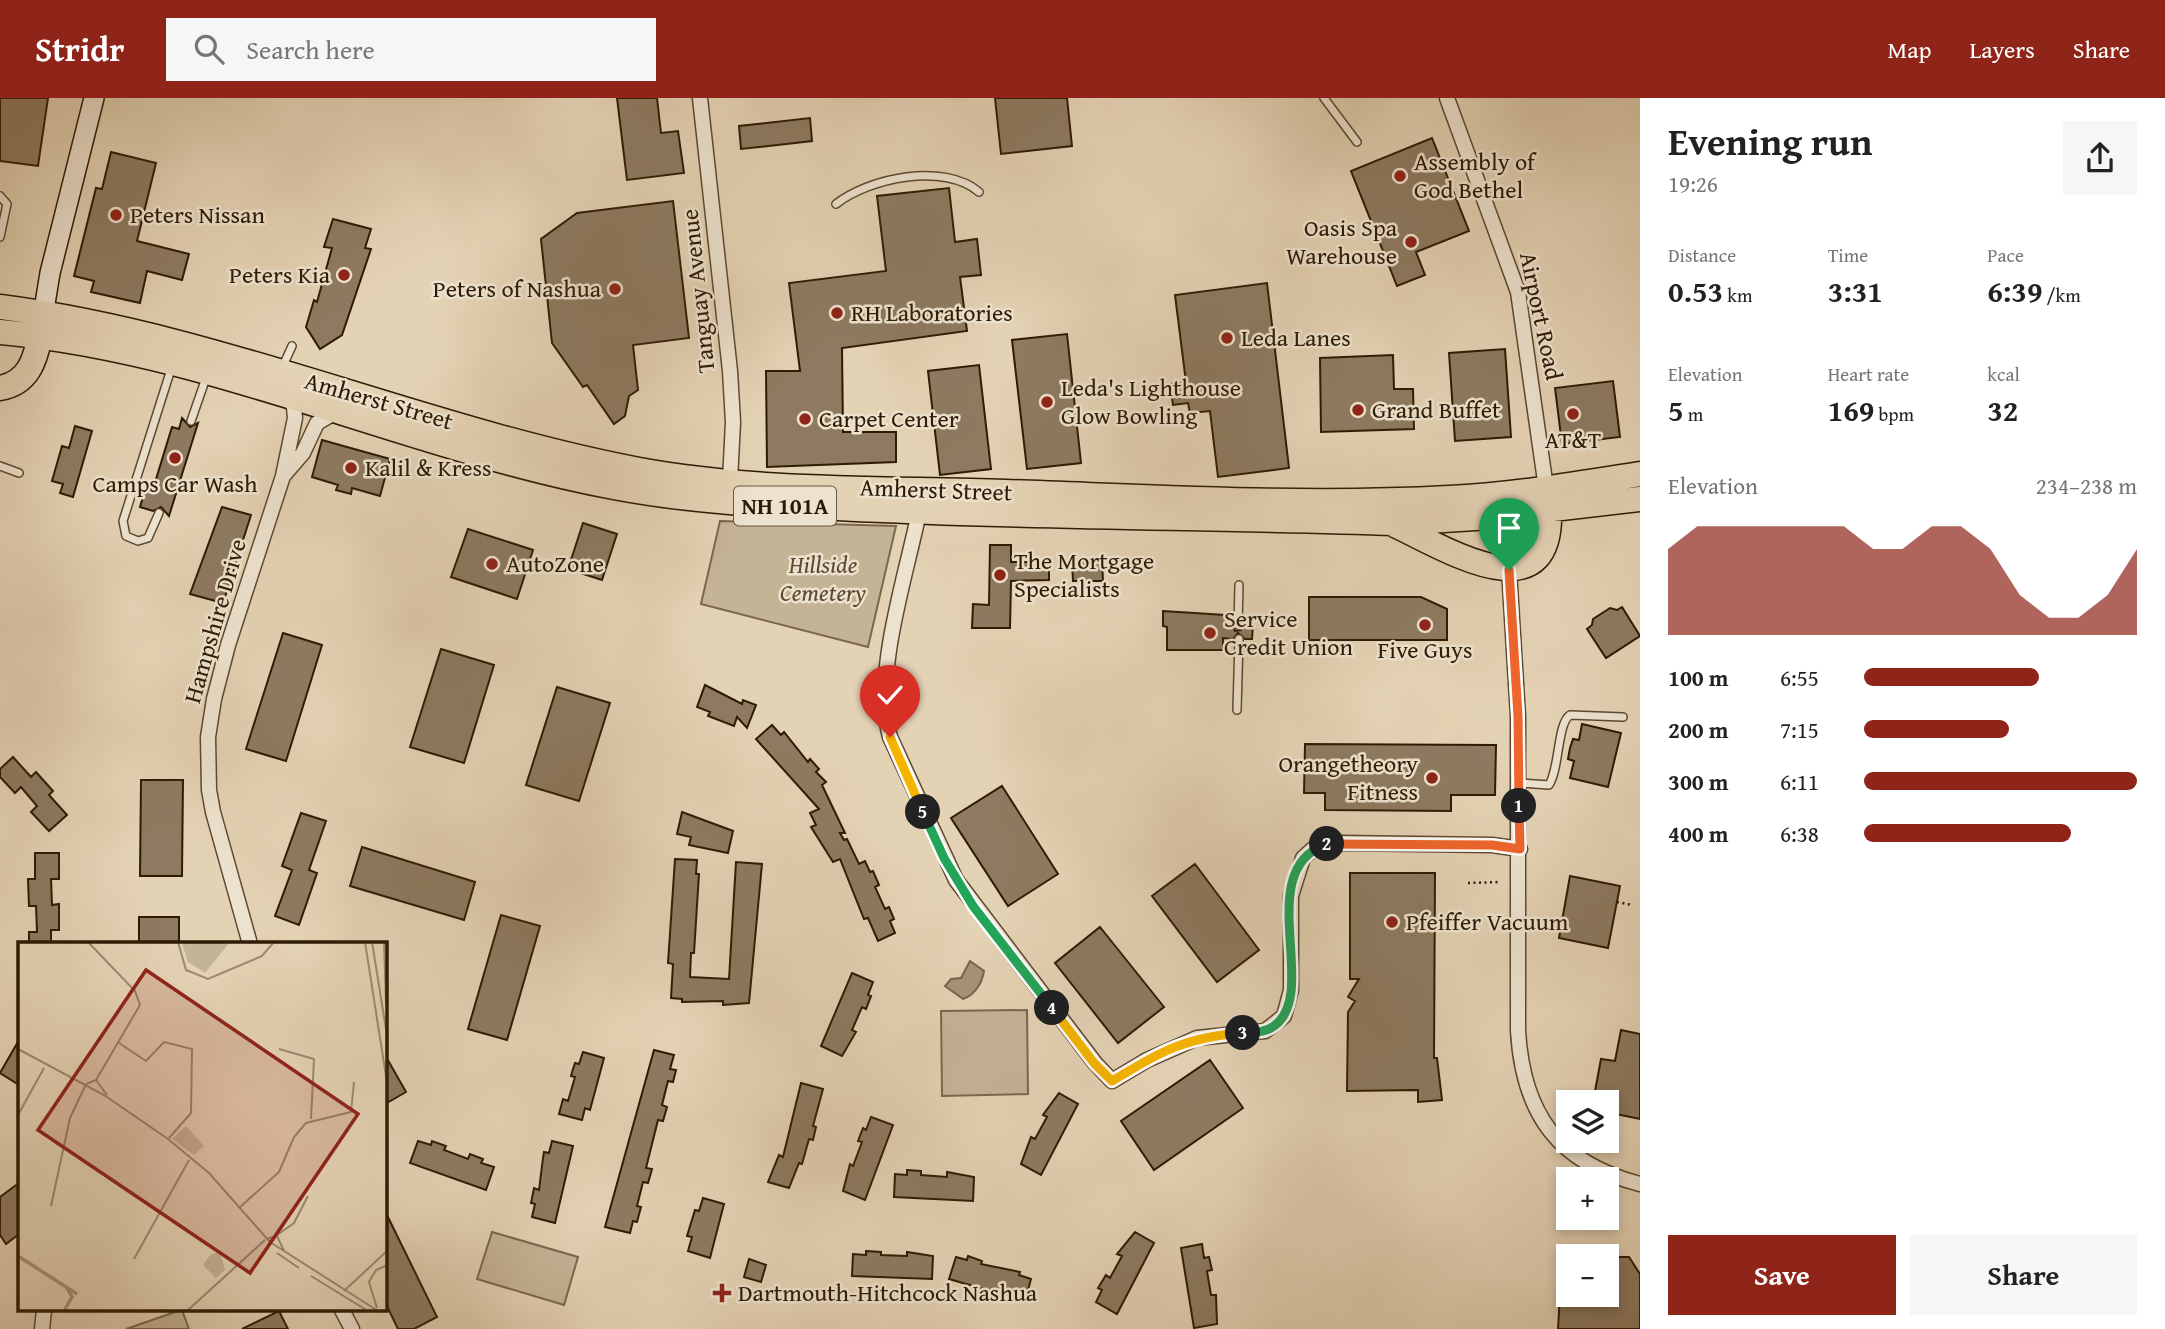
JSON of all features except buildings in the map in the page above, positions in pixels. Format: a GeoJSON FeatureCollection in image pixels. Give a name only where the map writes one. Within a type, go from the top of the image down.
{"type":"FeatureCollection","features":[{"type":"Feature","properties":{"kind":"highway","name":"Amherst Street"},"geometry":{"type":"LineString","coordinates":[[0,307],[42,324],[172,365],[538,471],[618,488],[746,504],[919,512],[1388,522],[1548,499],[1640,474]]}},
{"type":"Feature","properties":{"kind":"highway","name":"Amherst Street"},"geometry":{"type":"LineString","coordinates":[[0,332],[42,324],[116,326],[588,459],[644,471],[730,480],[857,489],[1311,501],[1453,498],[1640,499]]}},
{"type":"Feature","properties":{"kind":"highway"},"geometry":{"type":"LineString","coordinates":[[3,390],[28,372],[42,324]]}},
{"type":"Feature","properties":{"kind":"highway"},"geometry":{"type":"LineString","coordinates":[[1388,522],[1483,565],[1509,570],[1530,562],[1541,551],[1548,537],[1548,499]]}},
{"type":"Feature","properties":{"kind":"street"},"geometry":{"type":"LineString","coordinates":[[42,324],[50,273],[94,98]]}},
{"type":"Feature","properties":{"kind":"street","name":"Tanguay Avenue"},"geometry":{"type":"LineString","coordinates":[[701,98],[730,371],[733,422],[730,480]]}},
{"type":"Feature","properties":{"kind":"street","name":"Airport Road"},"geometry":{"type":"LineString","coordinates":[[1447,98],[1518,292],[1548,499]]}},
{"type":"Feature","properties":{"kind":"street","name":"Hampshire Drive"},"geometry":{"type":"LineString","coordinates":[[249,942],[213,812],[209,790],[208,737],[228,645],[283,476],[295,418],[294,407],[288,397]]}},
{"type":"Feature","properties":{"kind":"street","name":"Hampshire Drive"},"geometry":{"type":"LineString","coordinates":[[283,476],[303,453],[317,424],[337,412]]}},
{"type":"Feature","properties":{"kind":"street"},"geometry":{"type":"LineString","coordinates":[[919,512],[887,668],[886,717],[890,737],[944,858],[973,906],[1094,1063],[1112,1081],[1157,1055],[1197,1038],[1265,1031],[1284,1016],[1291,990],[1291,896],[1303,858],[1313,849],[1340,843],[1492,845],[1520,849]]}},
{"type":"Feature","properties":{"kind":"street"},"geometry":{"type":"LineString","coordinates":[[1509,570],[1519,783],[1518,1031],[1521,1066],[1530,1098],[1554,1136],[1588,1166],[1640,1184]]}},
{"type":"Feature","properties":{"kind":"street"},"geometry":{"type":"LineString","coordinates":[[343,1312],[352,1329]]}},
{"type":"Feature","properties":{"kind":"lane"},"geometry":{"type":"LineString","coordinates":[[1324,98],[1357,142]]}},
{"type":"Feature","properties":{"kind":"lane"},"geometry":{"type":"LineString","coordinates":[[836,204],[861,187],[897,178],[953,178],[969,184],[979,192]]}},
{"type":"Feature","properties":{"kind":"lane"},"geometry":{"type":"LineString","coordinates":[[0,196],[6,204],[0,237]]}},
{"type":"Feature","properties":{"kind":"lane"},"geometry":{"type":"LineString","coordinates":[[280,373],[292,346]]}},
{"type":"Feature","properties":{"kind":"lane"},"geometry":{"type":"LineString","coordinates":[[159,513],[148,538],[138,541],[126,536],[123,521],[172,365]]}},
{"type":"Feature","properties":{"kind":"lane"},"geometry":{"type":"LineString","coordinates":[[191,421],[207,374]]}},
{"type":"Feature","properties":{"kind":"lane"},"geometry":{"type":"LineString","coordinates":[[0,467],[19,473]]}},
{"type":"Feature","properties":{"kind":"lane"},"geometry":{"type":"LineString","coordinates":[[1238,625],[1239,585]]}},
{"type":"Feature","properties":{"kind":"lane"},"geometry":{"type":"LineString","coordinates":[[1237,710],[1238,639]]}},
{"type":"Feature","properties":{"kind":"lane"},"geometry":{"type":"LineString","coordinates":[[1519,783],[1549,785],[1558,766],[1562,726],[1570,715],[1623,716]]}},
{"type":"Feature","properties":{"kind":"path"},"geometry":{"type":"LineString","coordinates":[[1468,883],[1501,882]]}},
{"type":"Feature","properties":{"kind":"path"},"geometry":{"type":"LineString","coordinates":[[1617,902],[1632,905]]}},
{"type":"Feature","properties":{"kind":"green space","name":"Hillside Cemetery"},"geometry":{"type":"Polygon","coordinates":[[[720,521],[896,526],[868,647],[701,604],[720,521]]]}},
{"type":"Feature","properties":{"kind":"green space"},"geometry":{"type":"Polygon","coordinates":[[[1027,1010],[1028,1094],[942,1096],[941,1011],[1027,1010]]]}},
{"type":"Feature","properties":{"kind":"green space"},"geometry":{"type":"Polygon","coordinates":[[[492,1232],[578,1257],[564,1305],[477,1279],[492,1232]]]}},
{"type":"Feature","properties":{"kind":"green space"},"geometry":{"type":"Polygon","coordinates":[[[175,1312],[183,1312],[189,1329],[126,1329],[175,1312]]]}},
{"type":"Feature","properties":{"kind":"shaded area"},"geometry":{"type":"Polygon","coordinates":[[[970,961],[984,971],[977,988],[963,999],[945,986],[951,979],[961,978],[970,961]]]}},
{"type":"Feature","properties":{"kind":"place","name":"Assembly of God Bethel"},"geometry":{"type":"Point","coordinates":[1400,176]}},
{"type":"Feature","properties":{"kind":"place","name":"Peters Nissan"},"geometry":{"type":"Point","coordinates":[116,215]}},
{"type":"Feature","properties":{"kind":"place","name":"Oasis Spa Warehouse"},"geometry":{"type":"Point","coordinates":[1411,242]}},
{"type":"Feature","properties":{"kind":"place","name":"Peters Kia"},"geometry":{"type":"Point","coordinates":[344,275]}},
{"type":"Feature","properties":{"kind":"place","name":"Peters of Nashua"},"geometry":{"type":"Point","coordinates":[615,289]}},
{"type":"Feature","properties":{"kind":"place","name":"RH Laboratories"},"geometry":{"type":"Point","coordinates":[837,313]}},
{"type":"Feature","properties":{"kind":"place","name":"Leda Lanes"},"geometry":{"type":"Point","coordinates":[1227,338]}},
{"type":"Feature","properties":{"kind":"place","name":"Leda's Lighthouse Glow Bowling"},"geometry":{"type":"Point","coordinates":[1047,402]}},
{"type":"Feature","properties":{"kind":"place","name":"Grand Buffet"},"geometry":{"type":"Point","coordinates":[1358,410]}},
{"type":"Feature","properties":{"kind":"place","name":"AT&T"},"geometry":{"type":"Point","coordinates":[1573,414]}},
{"type":"Feature","properties":{"kind":"place","name":"Carpet Center"},"geometry":{"type":"Point","coordinates":[805,419]}},
{"type":"Feature","properties":{"kind":"place","name":"Camps Car Wash"},"geometry":{"type":"Point","coordinates":[175,458]}},
{"type":"Feature","properties":{"kind":"place","name":"Kalil & Kress"},"geometry":{"type":"Point","coordinates":[351,468]}},
{"type":"Feature","properties":{"kind":"place","name":"AutoZone"},"geometry":{"type":"Point","coordinates":[492,564]}},
{"type":"Feature","properties":{"kind":"place","name":"The Mortgage Specialists"},"geometry":{"type":"Point","coordinates":[1000,575]}},
{"type":"Feature","properties":{"kind":"place","name":"Five Guys"},"geometry":{"type":"Point","coordinates":[1425,625]}},
{"type":"Feature","properties":{"kind":"place","name":"Service Credit Union"},"geometry":{"type":"Point","coordinates":[1210,633]}},
{"type":"Feature","properties":{"kind":"place","name":"Orangetheory Fitness"},"geometry":{"type":"Point","coordinates":[1432,778]}},
{"type":"Feature","properties":{"kind":"place","name":"Pfeiffer Vacuum"},"geometry":{"type":"Point","coordinates":[1392,922]}},
{"type":"Feature","properties":{"kind":"place","name":"Dartmouth-Hitchcock Nashua"},"geometry":{"type":"Point","coordinates":[722,1293]}},
{"type":"Feature","properties":{"kind":"route"},"geometry":{"type":"LineString","coordinates":[[890,737],[956,880],[1094,1063],[1112,1081],[1166,1050],[1197,1038],[1265,1031],[1275,1026],[1284,1016],[1291,990],[1291,896],[1294,879],[1303,858],[1313,849],[1340,843],[1492,845],[1520,849],[1518,716],[1509,570]]}}]}
